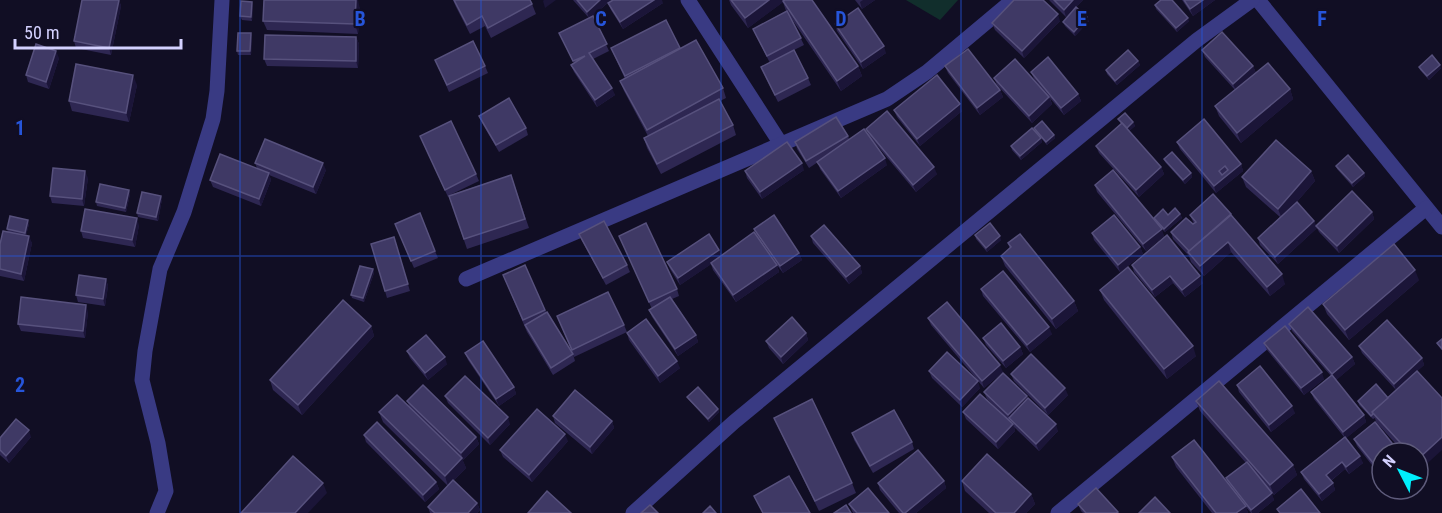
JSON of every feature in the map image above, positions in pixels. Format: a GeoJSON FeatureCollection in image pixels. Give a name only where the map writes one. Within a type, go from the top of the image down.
{"type":"FeatureCollection","features":[{"type":"Feature","properties":{"kind":"street"},"geometry":{"type":"LineString","coordinates":[[158,513],[166,491],[158,443],[142,380],[145,351],[160,269],[184,212],[213,118],[217,91],[222,0]]}},
{"type":"Feature","properties":{"kind":"street"},"geometry":{"type":"LineString","coordinates":[[688,0],[781,144]]}},
{"type":"Feature","properties":{"kind":"street"},"geometry":{"type":"LineString","coordinates":[[466,279],[887,99],[927,72],[1013,0]]}},
{"type":"Feature","properties":{"kind":"street"},"geometry":{"type":"LineString","coordinates":[[633,513],[743,415],[1197,40],[1252,0]]}},
{"type":"Feature","properties":{"kind":"street"},"geometry":{"type":"LineString","coordinates":[[1258,0],[1442,228]]}},
{"type":"Feature","properties":{"kind":"street"},"geometry":{"type":"LineString","coordinates":[[1058,513],[1426,208]]}},
{"type":"Feature","properties":{"kind":"green space"},"geometry":{"type":"Polygon","coordinates":[[[906,0],[958,0],[940,20],[906,0]]]}},
{"type":"Feature","properties":{"kind":"building"},"geometry":{"type":"Polygon","coordinates":[[[82,0],[119,0],[109,48],[74,41],[82,0]]]}},
{"type":"Feature","properties":{"kind":"building"},"geometry":{"type":"Polygon","coordinates":[[[264,0],[356,0],[355,24],[263,21],[264,0]]]}},
{"type":"Feature","properties":{"kind":"building"},"geometry":{"type":"Polygon","coordinates":[[[454,0],[530,0],[532,4],[488,28],[482,16],[467,25],[454,0]]]}},
{"type":"Feature","properties":{"kind":"building"},"geometry":{"type":"Polygon","coordinates":[[[577,0],[600,0],[587,12],[577,0]]]}},
{"type":"Feature","properties":{"kind":"building"},"geometry":{"type":"Polygon","coordinates":[[[613,0],[654,0],[620,22],[608,3],[613,0]]]}},
{"type":"Feature","properties":{"kind":"building"},"geometry":{"type":"Polygon","coordinates":[[[731,0],[769,0],[745,18],[731,0]]]}},
{"type":"Feature","properties":{"kind":"building"},"geometry":{"type":"Polygon","coordinates":[[[812,0],[858,66],[837,81],[783,1],[812,0]]]}},
{"type":"Feature","properties":{"kind":"building"},"geometry":{"type":"Polygon","coordinates":[[[1014,0],[1043,0],[1058,14],[1022,51],[992,23],[1014,0]]]}},
{"type":"Feature","properties":{"kind":"building"},"geometry":{"type":"Polygon","coordinates":[[[1054,0],[1073,0],[1064,10],[1054,0]]]}},
{"type":"Feature","properties":{"kind":"building"},"geometry":{"type":"Polygon","coordinates":[[[1161,0],[1172,0],[1188,18],[1176,28],[1155,5],[1161,0]]]}},
{"type":"Feature","properties":{"kind":"building"},"geometry":{"type":"Polygon","coordinates":[[[1184,0],[1203,0],[1190,9],[1184,0]]]}},
{"type":"Feature","properties":{"kind":"building"},"geometry":{"type":"Polygon","coordinates":[[[241,1],[252,2],[251,17],[240,16],[241,1]]]}},
{"type":"Feature","properties":{"kind":"building"},"geometry":{"type":"Polygon","coordinates":[[[1076,7],[1087,17],[1074,32],[1063,22],[1076,7]]]}},
{"type":"Feature","properties":{"kind":"building"},"geometry":{"type":"Polygon","coordinates":[[[858,8],[884,46],[861,62],[835,24],[858,8]]]}},
{"type":"Feature","properties":{"kind":"building"},"geometry":{"type":"Polygon","coordinates":[[[787,11],[801,38],[767,56],[753,29],[787,11]]]}},
{"type":"Feature","properties":{"kind":"building"},"geometry":{"type":"Polygon","coordinates":[[[593,16],[607,44],[589,53],[612,88],[595,100],[571,65],[585,56],[573,61],[559,33],[593,16]]]}},
{"type":"Feature","properties":{"kind":"building"},"geometry":{"type":"Polygon","coordinates":[[[666,20],[680,48],[625,76],[611,48],[666,20]]]}},
{"type":"Feature","properties":{"kind":"building"},"geometry":{"type":"Polygon","coordinates":[[[1222,32],[1253,66],[1233,84],[1202,50],[1222,32]]]}},
{"type":"Feature","properties":{"kind":"building"},"geometry":{"type":"Polygon","coordinates":[[[238,33],[251,33],[250,51],[237,51],[238,33]]]}},
{"type":"Feature","properties":{"kind":"building"},"geometry":{"type":"Polygon","coordinates":[[[265,35],[356,37],[356,61],[264,59],[265,35]]]}},
{"type":"Feature","properties":{"kind":"building"},"geometry":{"type":"Polygon","coordinates":[[[696,40],[723,88],[647,130],[620,81],[696,40]]]}},
{"type":"Feature","properties":{"kind":"building"},"geometry":{"type":"Polygon","coordinates":[[[473,41],[485,66],[447,85],[435,60],[473,41]]]}},
{"type":"Feature","properties":{"kind":"building"},"geometry":{"type":"Polygon","coordinates":[[[36,44],[56,51],[46,82],[26,75],[36,44]]]}},
{"type":"Feature","properties":{"kind":"building"},"geometry":{"type":"Polygon","coordinates":[[[968,49],[1000,90],[977,108],[945,66],[968,49]]]}},
{"type":"Feature","properties":{"kind":"building"},"geometry":{"type":"Polygon","coordinates":[[[794,50],[808,78],[775,95],[761,67],[794,50]]]}},
{"type":"Feature","properties":{"kind":"building"},"geometry":{"type":"Polygon","coordinates":[[[1128,50],[1138,61],[1115,81],[1106,70],[1128,50]]]}},
{"type":"Feature","properties":{"kind":"building"},"geometry":{"type":"Polygon","coordinates":[[[1432,55],[1440,65],[1427,76],[1419,67],[1432,55]]]}},
{"type":"Feature","properties":{"kind":"building"},"geometry":{"type":"Polygon","coordinates":[[[1048,57],[1078,94],[1061,108],[1031,72],[1048,57]]]}},
{"type":"Feature","properties":{"kind":"building"},"geometry":{"type":"Polygon","coordinates":[[[1015,59],[1049,97],[1029,116],[994,78],[1015,59]]]}},
{"type":"Feature","properties":{"kind":"building"},"geometry":{"type":"Polygon","coordinates":[[[1268,63],[1290,89],[1237,133],[1215,106],[1268,63]]]}},
{"type":"Feature","properties":{"kind":"building"},"geometry":{"type":"Polygon","coordinates":[[[76,64],[133,75],[126,113],[69,101],[76,64]]]}},
{"type":"Feature","properties":{"kind":"building"},"geometry":{"type":"Polygon","coordinates":[[[937,75],[960,104],[917,139],[894,110],[937,75]]]}},
{"type":"Feature","properties":{"kind":"building"},"geometry":{"type":"Polygon","coordinates":[[[509,98],[526,128],[496,145],[479,116],[509,98]]]}},
{"type":"Feature","properties":{"kind":"building"},"geometry":{"type":"Polygon","coordinates":[[[719,99],[733,125],[657,164],[644,138],[719,99]]]}},
{"type":"Feature","properties":{"kind":"building"},"geometry":{"type":"Polygon","coordinates":[[[887,111],[934,167],[913,185],[866,129],[887,111]]]}},
{"type":"Feature","properties":{"kind":"building"},"geometry":{"type":"Polygon","coordinates":[[[1125,113],[1133,122],[1127,128],[1118,119],[1125,113]]]}},
{"type":"Feature","properties":{"kind":"building"},"geometry":{"type":"Polygon","coordinates":[[[836,117],[848,136],[806,161],[795,142],[836,117]]]}},
{"type":"Feature","properties":{"kind":"building"},"geometry":{"type":"Polygon","coordinates":[[[1204,119],[1241,164],[1214,186],[1177,142],[1204,119]],[[1225,166],[1219,171],[1222,175],[1228,170],[1225,166]]]}},
{"type":"Feature","properties":{"kind":"building"},"geometry":{"type":"Polygon","coordinates":[[[451,121],[476,174],[445,190],[420,136],[451,121]]]}},
{"type":"Feature","properties":{"kind":"building"},"geometry":{"type":"Polygon","coordinates":[[[1042,121],[1054,135],[1046,142],[1034,128],[1042,121]]]}},
{"type":"Feature","properties":{"kind":"building"},"geometry":{"type":"Polygon","coordinates":[[[1122,123],[1161,167],[1136,190],[1096,146],[1122,123]]]}},
{"type":"Feature","properties":{"kind":"building"},"geometry":{"type":"Polygon","coordinates":[[[1032,128],[1041,138],[1020,156],[1011,146],[1032,128]]]}},
{"type":"Feature","properties":{"kind":"building"},"geometry":{"type":"Polygon","coordinates":[[[864,129],[885,158],[838,191],[817,162],[864,129]]]}},
{"type":"Feature","properties":{"kind":"building"},"geometry":{"type":"Polygon","coordinates":[[[265,139],[323,163],[313,187],[255,163],[265,139]]]}},
{"type":"Feature","properties":{"kind":"building"},"geometry":{"type":"Polygon","coordinates":[[[1276,140],[1311,171],[1278,209],[1242,177],[1276,140]]]}},
{"type":"Feature","properties":{"kind":"building"},"geometry":{"type":"Polygon","coordinates":[[[787,142],[802,163],[760,192],[745,171],[787,142]]]}},
{"type":"Feature","properties":{"kind":"building"},"geometry":{"type":"Polygon","coordinates":[[[1172,152],[1191,173],[1183,180],[1164,159],[1172,152]]]}},
{"type":"Feature","properties":{"kind":"building"},"geometry":{"type":"Polygon","coordinates":[[[220,154],[269,173],[259,199],[210,180],[220,154]]]}},
{"type":"Feature","properties":{"kind":"building"},"geometry":{"type":"Polygon","coordinates":[[[1348,155],[1364,173],[1352,183],[1336,166],[1348,155]]]}},
{"type":"Feature","properties":{"kind":"building"},"geometry":{"type":"Polygon","coordinates":[[[53,168],[85,171],[82,199],[50,196],[53,168]]]}},
{"type":"Feature","properties":{"kind":"building"},"geometry":{"type":"Polygon","coordinates":[[[1113,170],[1162,229],[1143,244],[1095,185],[1113,170]]]}},
{"type":"Feature","properties":{"kind":"building"},"geometry":{"type":"Polygon","coordinates":[[[511,175],[525,219],[464,239],[449,196],[511,175]]]}},
{"type":"Feature","properties":{"kind":"building"},"geometry":{"type":"Polygon","coordinates":[[[100,184],[129,190],[125,208],[96,202],[100,184]]]}},
{"type":"Feature","properties":{"kind":"building"},"geometry":{"type":"Polygon","coordinates":[[[1352,191],[1372,212],[1337,246],[1316,226],[1352,191]]]}},
{"type":"Feature","properties":{"kind":"building"},"geometry":{"type":"Polygon","coordinates":[[[142,192],[161,196],[156,217],[137,213],[142,192]]]}},
{"type":"Feature","properties":{"kind":"building"},"geometry":{"type":"Polygon","coordinates":[[[1213,194],[1231,214],[1189,251],[1171,232],[1186,218],[1193,224],[1196,222],[1190,215],[1213,194]]]}},
{"type":"Feature","properties":{"kind":"building"},"geometry":{"type":"Polygon","coordinates":[[[1297,202],[1314,221],[1275,257],[1258,238],[1297,202]]]}},
{"type":"Feature","properties":{"kind":"building"},"geometry":{"type":"Polygon","coordinates":[[[1175,208],[1180,214],[1164,229],[1154,218],[1163,209],[1168,215],[1175,208]]]}},
{"type":"Feature","properties":{"kind":"building"},"geometry":{"type":"Polygon","coordinates":[[[85,209],[137,218],[132,240],[81,231],[85,209]]]}},
{"type":"Feature","properties":{"kind":"building"},"geometry":{"type":"Polygon","coordinates":[[[420,213],[435,251],[411,261],[395,224],[420,213]]]}},
{"type":"Feature","properties":{"kind":"building"},"geometry":{"type":"Polygon","coordinates":[[[774,215],[799,253],[780,266],[754,229],[774,215]]]}},
{"type":"Feature","properties":{"kind":"building"},"geometry":{"type":"Polygon","coordinates":[[[1114,215],[1140,247],[1118,265],[1092,233],[1114,215]]]}},
{"type":"Feature","properties":{"kind":"building"},"geometry":{"type":"Polygon","coordinates":[[[1231,215],[1282,274],[1267,287],[1228,242],[1200,266],[1188,252],[1231,215]]]}},
{"type":"Feature","properties":{"kind":"building"},"geometry":{"type":"Polygon","coordinates":[[[10,216],[28,220],[25,233],[7,229],[10,216]]]}},
{"type":"Feature","properties":{"kind":"building"},"geometry":{"type":"Polygon","coordinates":[[[604,221],[627,265],[603,278],[579,234],[604,221]]]}},
{"type":"Feature","properties":{"kind":"building"},"geometry":{"type":"Polygon","coordinates":[[[646,223],[677,289],[649,302],[619,236],[646,223]]]}},
{"type":"Feature","properties":{"kind":"building"},"geometry":{"type":"Polygon","coordinates":[[[990,223],[1000,236],[986,248],[975,235],[990,223]]]}},
{"type":"Feature","properties":{"kind":"building"},"geometry":{"type":"Polygon","coordinates":[[[824,225],[860,266],[846,277],[811,236],[824,225]]]}},
{"type":"Feature","properties":{"kind":"building"},"geometry":{"type":"Polygon","coordinates":[[[3,231],[29,236],[21,274],[0,269],[0,244],[3,231]]]}},
{"type":"Feature","properties":{"kind":"building"},"geometry":{"type":"Polygon","coordinates":[[[754,232],[777,265],[733,295],[711,263],[754,232]]]}},
{"type":"Feature","properties":{"kind":"building"},"geometry":{"type":"Polygon","coordinates":[[[709,234],[719,250],[678,278],[667,262],[709,234]]]}},
{"type":"Feature","properties":{"kind":"building"},"geometry":{"type":"Polygon","coordinates":[[[1020,234],[1074,301],[1052,319],[1001,256],[1011,247],[1008,243],[1020,234]]]}},
{"type":"Feature","properties":{"kind":"building"},"geometry":{"type":"Polygon","coordinates":[[[1167,235],[1200,276],[1182,290],[1170,276],[1152,290],[1132,265],[1167,235]]]}},
{"type":"Feature","properties":{"kind":"building"},"geometry":{"type":"Polygon","coordinates":[[[394,237],[408,284],[385,291],[371,244],[394,237]]]}},
{"type":"Feature","properties":{"kind":"building"},"geometry":{"type":"Polygon","coordinates":[[[1394,244],[1415,270],[1345,330],[1323,304],[1394,244]]]}},
{"type":"Feature","properties":{"kind":"building"},"geometry":{"type":"Polygon","coordinates":[[[525,265],[545,310],[523,320],[503,275],[525,265]]]}},
{"type":"Feature","properties":{"kind":"building"},"geometry":{"type":"Polygon","coordinates":[[[360,266],[373,269],[363,298],[351,295],[360,266]]]}},
{"type":"Feature","properties":{"kind":"building"},"geometry":{"type":"Polygon","coordinates":[[[1128,267],[1193,346],[1164,369],[1100,290],[1128,267]]]}},
{"type":"Feature","properties":{"kind":"building"},"geometry":{"type":"Polygon","coordinates":[[[1003,271],[1049,327],[1027,345],[981,289],[1003,271]]]}},
{"type":"Feature","properties":{"kind":"building"},"geometry":{"type":"Polygon","coordinates":[[[79,275],[106,279],[103,299],[76,295],[79,275]]]}},
{"type":"Feature","properties":{"kind":"building"},"geometry":{"type":"Polygon","coordinates":[[[608,292],[624,325],[572,350],[557,316],[608,292]]]}},
{"type":"Feature","properties":{"kind":"building"},"geometry":{"type":"Polygon","coordinates":[[[21,297],[86,305],[83,331],[18,324],[21,297]]]}},
{"type":"Feature","properties":{"kind":"building"},"geometry":{"type":"Polygon","coordinates":[[[670,297],[696,335],[675,349],[649,310],[670,297]]]}},
{"type":"Feature","properties":{"kind":"building"},"geometry":{"type":"Polygon","coordinates":[[[343,300],[371,326],[298,405],[270,380],[343,300]]]}},
{"type":"Feature","properties":{"kind":"building"},"geometry":{"type":"Polygon","coordinates":[[[947,302],[1000,365],[982,381],[928,318],[947,302]]]}},
{"type":"Feature","properties":{"kind":"building"},"geometry":{"type":"Polygon","coordinates":[[[1308,307],[1352,357],[1332,374],[1289,324],[1308,307]]]}},
{"type":"Feature","properties":{"kind":"building"},"geometry":{"type":"Polygon","coordinates":[[[547,312],[573,354],[551,368],[525,325],[547,312]]]}},
{"type":"Feature","properties":{"kind":"building"},"geometry":{"type":"Polygon","coordinates":[[[792,317],[806,333],[781,357],[766,341],[792,317]]]}},
{"type":"Feature","properties":{"kind":"building"},"geometry":{"type":"Polygon","coordinates":[[[646,319],[677,361],[658,376],[627,333],[646,319]]]}},
{"type":"Feature","properties":{"kind":"building"},"geometry":{"type":"Polygon","coordinates":[[[1387,320],[1422,358],[1394,384],[1359,346],[1387,320]]]}},
{"type":"Feature","properties":{"kind":"building"},"geometry":{"type":"Polygon","coordinates":[[[1001,323],[1020,347],[1003,361],[983,338],[1001,323]]]}},
{"type":"Feature","properties":{"kind":"building"},"geometry":{"type":"Polygon","coordinates":[[[1285,326],[1322,372],[1301,388],[1264,343],[1285,326]]]}},
{"type":"Feature","properties":{"kind":"building"},"geometry":{"type":"Polygon","coordinates":[[[426,335],[445,357],[425,373],[407,351],[426,335]]]}},
{"type":"Feature","properties":{"kind":"building"},"geometry":{"type":"Polygon","coordinates":[[[1442,339],[1442,349],[1437,343],[1442,339]]]}},
{"type":"Feature","properties":{"kind":"building"},"geometry":{"type":"Polygon","coordinates":[[[483,341],[514,387],[496,399],[465,353],[483,341]]]}},
{"type":"Feature","properties":{"kind":"building"},"geometry":{"type":"Polygon","coordinates":[[[947,352],[978,381],[960,400],[929,371],[947,352]]]}},
{"type":"Feature","properties":{"kind":"building"},"geometry":{"type":"Polygon","coordinates":[[[1031,354],[1065,388],[1045,408],[1011,374],[1031,354]]]}},
{"type":"Feature","properties":{"kind":"building"},"geometry":{"type":"Polygon","coordinates":[[[1260,366],[1292,406],[1269,425],[1237,385],[1260,366]]]}},
{"type":"Feature","properties":{"kind":"building"},"geometry":{"type":"Polygon","coordinates":[[[1417,371],[1442,398],[1442,437],[1430,448],[1430,441],[1399,441],[1372,412],[1417,371]]]}},
{"type":"Feature","properties":{"kind":"building"},"geometry":{"type":"Polygon","coordinates":[[[1003,373],[1027,396],[1008,415],[984,392],[1003,373]]]}},
{"type":"Feature","properties":{"kind":"building"},"geometry":{"type":"Polygon","coordinates":[[[1332,375],[1364,415],[1343,432],[1311,392],[1332,375]]]}},
{"type":"Feature","properties":{"kind":"building"},"geometry":{"type":"Polygon","coordinates":[[[465,376],[508,417],[488,438],[445,396],[465,376]]]}},
{"type":"Feature","properties":{"kind":"building"},"geometry":{"type":"Polygon","coordinates":[[[1219,381],[1293,465],[1270,485],[1196,401],[1219,381]]]}},
{"type":"Feature","properties":{"kind":"building"},"geometry":{"type":"Polygon","coordinates":[[[1376,384],[1388,398],[1372,412],[1371,416],[1358,401],[1376,384]]]}},
{"type":"Feature","properties":{"kind":"building"},"geometry":{"type":"Polygon","coordinates":[[[423,385],[476,437],[461,453],[407,401],[423,385]]]}},
{"type":"Feature","properties":{"kind":"building"},"geometry":{"type":"Polygon","coordinates":[[[698,387],[718,409],[708,419],[687,397],[698,387]]]}},
{"type":"Feature","properties":{"kind":"building"},"geometry":{"type":"Polygon","coordinates":[[[575,390],[612,421],[590,447],[553,416],[575,390]]]}},
{"type":"Feature","properties":{"kind":"building"},"geometry":{"type":"Polygon","coordinates":[[[980,394],[1013,424],[996,442],[963,412],[980,394]]]}},
{"type":"Feature","properties":{"kind":"building"},"geometry":{"type":"Polygon","coordinates":[[[397,395],[462,458],[445,476],[379,412],[397,395]]]}},
{"type":"Feature","properties":{"kind":"building"},"geometry":{"type":"Polygon","coordinates":[[[1028,398],[1056,424],[1036,444],[1009,418],[1028,398]]]}},
{"type":"Feature","properties":{"kind":"building"},"geometry":{"type":"Polygon","coordinates":[[[812,399],[852,483],[815,501],[774,418],[812,399]]]}},
{"type":"Feature","properties":{"kind":"building"},"geometry":{"type":"Polygon","coordinates":[[[537,409],[565,434],[529,475],[500,450],[537,409]]]}},
{"type":"Feature","properties":{"kind":"building"},"geometry":{"type":"Polygon","coordinates":[[[894,410],[912,442],[870,466],[852,433],[894,410]]]}},
{"type":"Feature","properties":{"kind":"building"},"geometry":{"type":"Polygon","coordinates":[[[16,419],[29,430],[6,456],[0,450],[0,438],[16,419]]]}},
{"type":"Feature","properties":{"kind":"building"},"geometry":{"type":"Polygon","coordinates":[[[377,422],[436,482],[423,495],[364,435],[377,422]]]}},
{"type":"Feature","properties":{"kind":"building"},"geometry":{"type":"Polygon","coordinates":[[[1375,422],[1390,441],[1370,441],[1370,459],[1354,439],[1375,422]]]}},
{"type":"Feature","properties":{"kind":"building"},"geometry":{"type":"Polygon","coordinates":[[[1345,437],[1360,456],[1346,467],[1342,462],[1326,475],[1333,483],[1319,494],[1301,472],[1345,437]]]}},
{"type":"Feature","properties":{"kind":"building"},"geometry":{"type":"Polygon","coordinates":[[[1194,440],[1246,506],[1236,513],[1216,513],[1172,457],[1194,440]]]}},
{"type":"Feature","properties":{"kind":"building"},"geometry":{"type":"Polygon","coordinates":[[[918,450],[944,481],[903,513],[878,483],[918,450]]]}},
{"type":"Feature","properties":{"kind":"building"},"geometry":{"type":"Polygon","coordinates":[[[987,454],[1031,494],[1014,513],[996,513],[962,481],[987,454]]]}},
{"type":"Feature","properties":{"kind":"building"},"geometry":{"type":"Polygon","coordinates":[[[293,456],[323,483],[295,513],[241,513],[293,456]]]}},
{"type":"Feature","properties":{"kind":"building"},"geometry":{"type":"Polygon","coordinates":[[[1247,462],[1272,493],[1251,510],[1226,478],[1247,462]]]}},
{"type":"Feature","properties":{"kind":"building"},"geometry":{"type":"Polygon","coordinates":[[[789,476],[810,513],[763,513],[754,496],[789,476]]]}},
{"type":"Feature","properties":{"kind":"building"},"geometry":{"type":"Polygon","coordinates":[[[453,480],[477,503],[468,513],[435,513],[428,507],[453,480]]]}},
{"type":"Feature","properties":{"kind":"building"},"geometry":{"type":"Polygon","coordinates":[[[868,488],[889,513],[857,513],[849,504],[868,488]]]}},
{"type":"Feature","properties":{"kind":"building"},"geometry":{"type":"Polygon","coordinates":[[[1096,488],[1118,512],[1086,513],[1078,504],[1096,488]]]}},
{"type":"Feature","properties":{"kind":"building"},"geometry":{"type":"Polygon","coordinates":[[[1301,489],[1320,513],[1280,513],[1277,509],[1301,489]]]}},
{"type":"Feature","properties":{"kind":"building"},"geometry":{"type":"Polygon","coordinates":[[[547,491],[571,513],[528,513],[547,491]]]}},
{"type":"Feature","properties":{"kind":"building"},"geometry":{"type":"Polygon","coordinates":[[[1155,497],[1170,513],[1139,513],[1155,497]]]}},
{"type":"Feature","properties":{"kind":"building"},"geometry":{"type":"Polygon","coordinates":[[[650,505],[658,513],[641,513],[650,505]]]}},
{"type":"Feature","properties":{"kind":"building"},"geometry":{"type":"Polygon","coordinates":[[[846,505],[851,513],[834,513],[846,505]]]}},
{"type":"Feature","properties":{"kind":"building"},"geometry":{"type":"Polygon","coordinates":[[[710,506],[716,513],[703,513],[710,506]]]}}]}
